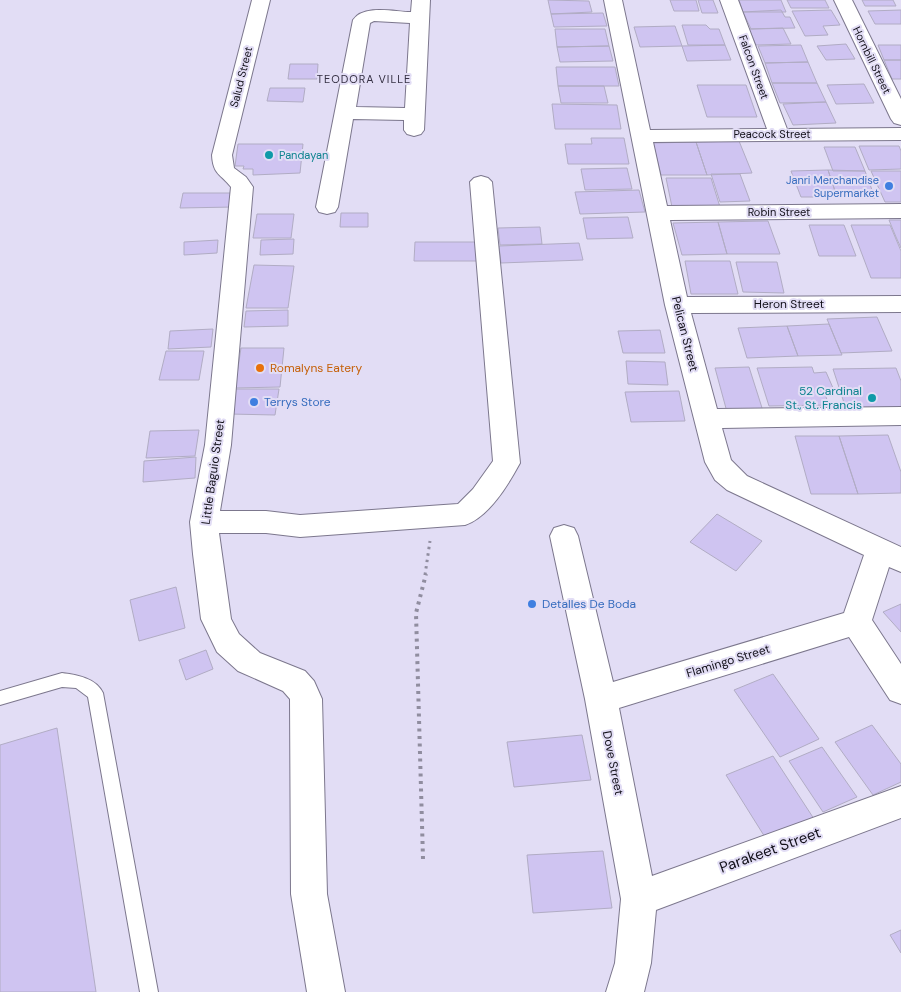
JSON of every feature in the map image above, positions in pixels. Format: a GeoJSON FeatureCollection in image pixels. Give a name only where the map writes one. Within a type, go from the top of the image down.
{"type":"FeatureCollection","features":[{"type":"Feature","properties":{"kind":"street","name":"Salud Street"},"geometry":{"type":"LineString","coordinates":[[222,155],[261,0]]}},
{"type":"Feature","properties":{"kind":"street","name":"Pelican Street"},"geometry":{"type":"LineString","coordinates":[[613,0],[677,305],[718,462],[725,473],[737,483],[890,555]]}},
{"type":"Feature","properties":{"kind":"street","name":"Falcon Street"},"geometry":{"type":"LineString","coordinates":[[729,0],[779,134]]}},
{"type":"Feature","properties":{"kind":"street","name":"Hornbill Street"},"geometry":{"type":"LineString","coordinates":[[843,0],[901,119]]}},
{"type":"Feature","properties":{"kind":"street"},"geometry":{"type":"LineString","coordinates":[[327,207],[362,20],[371,16],[420,9],[415,122],[345,113]]}},
{"type":"Feature","properties":{"kind":"street","name":"Peacock Street"},"geometry":{"type":"LineString","coordinates":[[642,136],[901,134]]}},
{"type":"Feature","properties":{"kind":"street","name":"Little Baguio Street"},"geometry":{"type":"LineString","coordinates":[[222,155],[222,167],[225,172],[239,181],[242,187],[218,445],[204,522],[216,619],[228,643],[249,662],[294,681],[303,691],[306,699],[309,894],[326,992]]}},
{"type":"Feature","properties":{"kind":"street"},"geometry":{"type":"LineString","coordinates":[[204,522],[232,524],[266,522],[300,526],[431,518],[465,514],[483,496],[507,463],[481,182]]}},
{"type":"Feature","properties":{"kind":"street","name":"Robin Street"},"geometry":{"type":"LineString","coordinates":[[658,212],[901,211]]}},
{"type":"Feature","properties":{"kind":"street","name":"Heron Street"},"geometry":{"type":"LineString","coordinates":[[677,305],[901,304]]}},
{"type":"Feature","properties":{"kind":"street"},"geometry":{"type":"LineString","coordinates":[[706,419],[901,416]]}},
{"type":"Feature","properties":{"kind":"street","name":"Dove Street"},"geometry":{"type":"LineString","coordinates":[[564,536],[601,699],[639,899],[633,963],[625,992]]}},
{"type":"Feature","properties":{"kind":"street"},"geometry":{"type":"LineString","coordinates":[[890,555],[856,622],[901,690]]}},
{"type":"Feature","properties":{"kind":"street","name":"Flamingo Street"},"geometry":{"type":"LineString","coordinates":[[601,699],[856,622]]}},
{"type":"Feature","properties":{"kind":"street","name":"Parakeet Street"},"geometry":{"type":"LineString","coordinates":[[639,899],[901,802]]}},
{"type":"Feature","properties":{"kind":"lane"},"geometry":{"type":"LineString","coordinates":[[0,698],[62,680],[79,682],[95,693],[148,992]]}},
{"type":"Feature","properties":{"kind":"path"},"geometry":{"type":"LineString","coordinates":[[423,859],[416,613],[428,564],[431,518]]}},
{"type":"Feature","properties":{"kind":"building"},"geometry":{"type":"Polygon","coordinates":[[[548,0],[589,1],[592,12],[551,14],[548,0]]]}},
{"type":"Feature","properties":{"kind":"building"},"geometry":{"type":"Polygon","coordinates":[[[670,0],[696,0],[699,11],[674,11],[670,0]]]}},
{"type":"Feature","properties":{"kind":"building"},"geometry":{"type":"Polygon","coordinates":[[[698,0],[713,0],[718,13],[702,13],[698,0]]]}},
{"type":"Feature","properties":{"kind":"building"},"geometry":{"type":"Polygon","coordinates":[[[739,0],[781,0],[786,12],[743,12],[739,0]]]}},
{"type":"Feature","properties":{"kind":"building"},"geometry":{"type":"Polygon","coordinates":[[[787,0],[825,0],[829,8],[791,8],[787,0]]]}},
{"type":"Feature","properties":{"kind":"building"},"geometry":{"type":"Polygon","coordinates":[[[862,0],[893,0],[896,6],[865,6],[862,0]]]}},
{"type":"Feature","properties":{"kind":"building"},"geometry":{"type":"Polygon","coordinates":[[[781,10],[785,17],[790,17],[795,28],[751,29],[743,12],[781,10]]]}},
{"type":"Feature","properties":{"kind":"building"},"geometry":{"type":"Polygon","coordinates":[[[831,10],[840,25],[823,26],[828,35],[805,36],[792,11],[831,10]]]}},
{"type":"Feature","properties":{"kind":"building"},"geometry":{"type":"Polygon","coordinates":[[[901,10],[901,24],[875,24],[868,11],[901,10]]]}},
{"type":"Feature","properties":{"kind":"building"},"geometry":{"type":"Polygon","coordinates":[[[603,13],[607,26],[554,27],[551,14],[603,13]]]}},
{"type":"Feature","properties":{"kind":"building"},"geometry":{"type":"Polygon","coordinates":[[[682,25],[706,25],[710,29],[719,29],[725,45],[688,45],[682,25]]]}},
{"type":"Feature","properties":{"kind":"building"},"geometry":{"type":"Polygon","coordinates":[[[675,26],[682,46],[640,47],[634,27],[675,26]]]}},
{"type":"Feature","properties":{"kind":"building"},"geometry":{"type":"Polygon","coordinates":[[[783,28],[791,44],[756,45],[749,29],[783,28]]]}},
{"type":"Feature","properties":{"kind":"building"},"geometry":{"type":"Polygon","coordinates":[[[555,29],[605,29],[609,46],[557,47],[555,29]]]}},
{"type":"Feature","properties":{"kind":"building"},"geometry":{"type":"Polygon","coordinates":[[[846,44],[855,59],[826,60],[817,46],[846,44]]]}},
{"type":"Feature","properties":{"kind":"building"},"geometry":{"type":"Polygon","coordinates":[[[725,45],[731,60],[687,61],[682,46],[725,45]]]}},
{"type":"Feature","properties":{"kind":"building"},"geometry":{"type":"Polygon","coordinates":[[[801,45],[808,62],[765,63],[758,46],[801,45]]]}},
{"type":"Feature","properties":{"kind":"building"},"geometry":{"type":"Polygon","coordinates":[[[878,45],[901,45],[901,60],[884,60],[878,45]]]}},
{"type":"Feature","properties":{"kind":"building"},"geometry":{"type":"Polygon","coordinates":[[[609,46],[613,61],[560,62],[557,47],[609,46]]]}},
{"type":"Feature","properties":{"kind":"building"},"geometry":{"type":"Polygon","coordinates":[[[884,60],[901,60],[901,79],[892,79],[884,60]]]}},
{"type":"Feature","properties":{"kind":"building"},"geometry":{"type":"Polygon","coordinates":[[[808,62],[817,83],[772,83],[765,63],[808,62]]]}},
{"type":"Feature","properties":{"kind":"building"},"geometry":{"type":"Polygon","coordinates":[[[290,64],[318,64],[317,79],[288,79],[290,64]]]}},
{"type":"Feature","properties":{"kind":"building"},"geometry":{"type":"Polygon","coordinates":[[[556,67],[615,67],[619,86],[558,86],[556,67]]]}},
{"type":"Feature","properties":{"kind":"building"},"geometry":{"type":"Polygon","coordinates":[[[772,83],[817,83],[826,102],[780,103],[772,83]]]}},
{"type":"Feature","properties":{"kind":"building"},"geometry":{"type":"Polygon","coordinates":[[[864,84],[874,103],[836,104],[827,85],[864,84]]]}},
{"type":"Feature","properties":{"kind":"building"},"geometry":{"type":"Polygon","coordinates":[[[697,85],[746,85],[757,117],[707,117],[697,85]]]}},
{"type":"Feature","properties":{"kind":"building"},"geometry":{"type":"Polygon","coordinates":[[[558,86],[604,86],[608,103],[561,103],[558,86]]]}},
{"type":"Feature","properties":{"kind":"building"},"geometry":{"type":"Polygon","coordinates":[[[270,88],[305,88],[303,102],[267,101],[270,88]]]}},
{"type":"Feature","properties":{"kind":"building"},"geometry":{"type":"Polygon","coordinates":[[[826,102],[836,123],[793,125],[783,104],[826,102]]]}},
{"type":"Feature","properties":{"kind":"building"},"geometry":{"type":"Polygon","coordinates":[[[552,104],[617,105],[621,129],[555,129],[552,104]]]}},
{"type":"Feature","properties":{"kind":"building"},"geometry":{"type":"Polygon","coordinates":[[[591,138],[624,138],[629,164],[568,164],[565,144],[592,144],[591,138]]]}},
{"type":"Feature","properties":{"kind":"building"},"geometry":{"type":"Polygon","coordinates":[[[739,141],[752,173],[707,175],[696,142],[739,141]]]}},
{"type":"Feature","properties":{"kind":"building"},"geometry":{"type":"Polygon","coordinates":[[[696,142],[707,175],[661,175],[653,143],[696,142]]]}},
{"type":"Feature","properties":{"kind":"building","name":"Pandayan"},"geometry":{"type":"Polygon","coordinates":[[[238,144],[303,144],[300,173],[253,175],[253,169],[243,169],[244,166],[235,166],[238,144]]]}},
{"type":"Feature","properties":{"kind":"building"},"geometry":{"type":"Polygon","coordinates":[[[859,146],[899,146],[901,151],[901,169],[869,170],[859,146]]]}},
{"type":"Feature","properties":{"kind":"building"},"geometry":{"type":"Polygon","coordinates":[[[824,147],[855,147],[865,171],[833,171],[824,147]]]}},
{"type":"Feature","properties":{"kind":"building"},"geometry":{"type":"Polygon","coordinates":[[[627,168],[632,189],[585,190],[581,169],[627,168]]]}},
{"type":"Feature","properties":{"kind":"building"},"geometry":{"type":"Polygon","coordinates":[[[828,170],[837,197],[801,197],[791,171],[828,170]]]}},
{"type":"Feature","properties":{"kind":"building"},"geometry":{"type":"Polygon","coordinates":[[[828,170],[865,171],[875,198],[837,197],[828,170]]]}},
{"type":"Feature","properties":{"kind":"building","name":"Janri Merchandise Supermarket"},"geometry":{"type":"Polygon","coordinates":[[[871,171],[901,171],[901,202],[885,202],[871,171]]]}},
{"type":"Feature","properties":{"kind":"building"},"geometry":{"type":"Polygon","coordinates":[[[711,174],[740,174],[750,201],[720,202],[711,174]]]}},
{"type":"Feature","properties":{"kind":"building"},"geometry":{"type":"Polygon","coordinates":[[[666,178],[711,178],[720,207],[672,207],[666,178]]]}},
{"type":"Feature","properties":{"kind":"building"},"geometry":{"type":"Polygon","coordinates":[[[639,190],[645,212],[580,214],[575,192],[639,190]]]}},
{"type":"Feature","properties":{"kind":"building"},"geometry":{"type":"Polygon","coordinates":[[[183,193],[237,193],[234,207],[180,208],[183,193]]]}},
{"type":"Feature","properties":{"kind":"building"},"geometry":{"type":"Polygon","coordinates":[[[341,213],[368,213],[368,227],[340,227],[341,213]]]}},
{"type":"Feature","properties":{"kind":"building"},"geometry":{"type":"Polygon","coordinates":[[[257,214],[294,214],[291,238],[253,238],[257,214]]]}},
{"type":"Feature","properties":{"kind":"building"},"geometry":{"type":"Polygon","coordinates":[[[628,217],[633,238],[587,239],[583,218],[628,217]]]}},
{"type":"Feature","properties":{"kind":"building"},"geometry":{"type":"Polygon","coordinates":[[[889,220],[901,220],[901,248],[896,237],[889,220]]]}},
{"type":"Feature","properties":{"kind":"building"},"geometry":{"type":"Polygon","coordinates":[[[768,221],[780,254],[727,254],[718,222],[768,221]]]}},
{"type":"Feature","properties":{"kind":"building"},"geometry":{"type":"Polygon","coordinates":[[[718,222],[727,254],[682,255],[673,223],[718,222]]]}},
{"type":"Feature","properties":{"kind":"building"},"geometry":{"type":"Polygon","coordinates":[[[809,225],[844,225],[856,256],[819,256],[809,225]]]}},
{"type":"Feature","properties":{"kind":"building"},"geometry":{"type":"Polygon","coordinates":[[[851,225],[890,225],[901,251],[901,278],[871,278],[851,225]]]}},
{"type":"Feature","properties":{"kind":"building"},"geometry":{"type":"Polygon","coordinates":[[[540,227],[542,244],[500,245],[498,228],[540,227]]]}},
{"type":"Feature","properties":{"kind":"building"},"geometry":{"type":"Polygon","coordinates":[[[294,239],[293,254],[260,255],[261,240],[294,239]]]}},
{"type":"Feature","properties":{"kind":"building"},"geometry":{"type":"Polygon","coordinates":[[[218,240],[217,253],[184,255],[184,242],[218,240]]]}},
{"type":"Feature","properties":{"kind":"building"},"geometry":{"type":"Polygon","coordinates":[[[415,242],[479,242],[480,261],[414,261],[415,242]]]}},
{"type":"Feature","properties":{"kind":"building"},"geometry":{"type":"Polygon","coordinates":[[[579,243],[583,260],[501,263],[499,246],[579,243]]]}},
{"type":"Feature","properties":{"kind":"building"},"geometry":{"type":"Polygon","coordinates":[[[685,261],[730,261],[738,294],[691,294],[685,261]]]}},
{"type":"Feature","properties":{"kind":"building"},"geometry":{"type":"Polygon","coordinates":[[[736,262],[777,262],[784,293],[743,292],[736,262]]]}},
{"type":"Feature","properties":{"kind":"building"},"geometry":{"type":"Polygon","coordinates":[[[254,265],[294,266],[288,308],[246,308],[254,265]]]}},
{"type":"Feature","properties":{"kind":"building"},"geometry":{"type":"Polygon","coordinates":[[[288,310],[288,326],[244,327],[246,311],[288,310]]]}},
{"type":"Feature","properties":{"kind":"building"},"geometry":{"type":"Polygon","coordinates":[[[877,317],[892,351],[841,353],[827,319],[877,317]]]}},
{"type":"Feature","properties":{"kind":"building"},"geometry":{"type":"Polygon","coordinates":[[[829,324],[842,355],[798,356],[787,326],[829,324]]]}},
{"type":"Feature","properties":{"kind":"building"},"geometry":{"type":"Polygon","coordinates":[[[787,326],[798,356],[747,358],[738,328],[787,326]]]}},
{"type":"Feature","properties":{"kind":"building"},"geometry":{"type":"Polygon","coordinates":[[[213,329],[211,347],[168,349],[170,331],[213,329]]]}},
{"type":"Feature","properties":{"kind":"building"},"geometry":{"type":"Polygon","coordinates":[[[660,330],[665,353],[623,353],[618,331],[660,330]]]}},
{"type":"Feature","properties":{"kind":"building","name":"Romalyns Eatery"},"geometry":{"type":"Polygon","coordinates":[[[241,348],[284,348],[280,387],[235,388],[241,348]]]}},
{"type":"Feature","properties":{"kind":"building"},"geometry":{"type":"Polygon","coordinates":[[[166,351],[204,351],[199,380],[159,380],[166,351]]]}},
{"type":"Feature","properties":{"kind":"building"},"geometry":{"type":"Polygon","coordinates":[[[626,361],[665,362],[668,385],[628,384],[626,361]]]}},
{"type":"Feature","properties":{"kind":"building"},"geometry":{"type":"Polygon","coordinates":[[[749,367],[763,411],[727,412],[715,368],[749,367]]]}},
{"type":"Feature","properties":{"kind":"building"},"geometry":{"type":"Polygon","coordinates":[[[812,367],[814,373],[826,372],[833,388],[823,389],[829,405],[769,406],[757,368],[812,367]]]}},
{"type":"Feature","properties":{"kind":"building","name":"52 Cardinal St., St. Francis"},"geometry":{"type":"Polygon","coordinates":[[[896,368],[901,381],[901,414],[848,415],[833,369],[896,368]]]}},
{"type":"Feature","properties":{"kind":"building","name":"Terrys Store"},"geometry":{"type":"Polygon","coordinates":[[[234,389],[279,389],[275,415],[229,414],[234,389]]]}},
{"type":"Feature","properties":{"kind":"building"},"geometry":{"type":"Polygon","coordinates":[[[679,391],[685,421],[631,422],[625,392],[679,391]]]}},
{"type":"Feature","properties":{"kind":"building"},"geometry":{"type":"Polygon","coordinates":[[[199,430],[195,456],[146,458],[150,431],[199,430]]]}},
{"type":"Feature","properties":{"kind":"building"},"geometry":{"type":"Polygon","coordinates":[[[888,435],[901,472],[901,493],[858,494],[839,436],[888,435]]]}},
{"type":"Feature","properties":{"kind":"building"},"geometry":{"type":"Polygon","coordinates":[[[795,436],[839,436],[858,494],[811,494],[795,436]]]}},
{"type":"Feature","properties":{"kind":"building"},"geometry":{"type":"Polygon","coordinates":[[[196,457],[195,478],[143,482],[144,461],[196,457]]]}},
{"type":"Feature","properties":{"kind":"building"},"geometry":{"type":"Polygon","coordinates":[[[717,514],[762,541],[736,571],[690,542],[717,514]]]}},
{"type":"Feature","properties":{"kind":"building"},"geometry":{"type":"Polygon","coordinates":[[[176,587],[185,628],[139,641],[130,600],[176,587]]]}},
{"type":"Feature","properties":{"kind":"building"},"geometry":{"type":"Polygon","coordinates":[[[901,604],[901,632],[883,612],[901,604]]]}},
{"type":"Feature","properties":{"kind":"building"},"geometry":{"type":"Polygon","coordinates":[[[206,650],[213,669],[186,680],[179,660],[206,650]]]}},
{"type":"Feature","properties":{"kind":"building"},"geometry":{"type":"Polygon","coordinates":[[[773,674],[819,739],[780,757],[734,690],[773,674]]]}},
{"type":"Feature","properties":{"kind":"building"},"geometry":{"type":"Polygon","coordinates":[[[872,725],[901,764],[901,782],[873,795],[835,742],[872,725]]]}},
{"type":"Feature","properties":{"kind":"building"},"geometry":{"type":"Polygon","coordinates":[[[57,728],[96,992],[0,992],[0,745],[57,728]]]}},
{"type":"Feature","properties":{"kind":"building"},"geometry":{"type":"Polygon","coordinates":[[[582,735],[591,780],[514,787],[507,742],[582,735]]]}},
{"type":"Feature","properties":{"kind":"building"},"geometry":{"type":"Polygon","coordinates":[[[822,747],[857,797],[823,812],[789,761],[822,747]]]}},
{"type":"Feature","properties":{"kind":"building"},"geometry":{"type":"Polygon","coordinates":[[[773,756],[816,822],[768,842],[726,775],[773,756]]]}},
{"type":"Feature","properties":{"kind":"building"},"geometry":{"type":"Polygon","coordinates":[[[603,851],[612,908],[533,913],[527,855],[603,851]]]}},
{"type":"Feature","properties":{"kind":"building"},"geometry":{"type":"Polygon","coordinates":[[[901,930],[901,953],[890,935],[901,930]]]}},
{"type":"Feature","properties":{"kind":"place","name":"Pandayan"},"geometry":{"type":"Point","coordinates":[269,155]}},
{"type":"Feature","properties":{"kind":"place","name":"Janri Merchandise Supermarket"},"geometry":{"type":"Point","coordinates":[889,186]}},
{"type":"Feature","properties":{"kind":"place","name":"Romalyns Eatery"},"geometry":{"type":"Point","coordinates":[260,368]}},
{"type":"Feature","properties":{"kind":"place","name":"52 Cardinal St., St. Francis"},"geometry":{"type":"Point","coordinates":[872,398]}},
{"type":"Feature","properties":{"kind":"place","name":"Terrys Store"},"geometry":{"type":"Point","coordinates":[254,402]}},
{"type":"Feature","properties":{"kind":"place","name":"Detalles De Boda"},"geometry":{"type":"Point","coordinates":[532,604]}},
{"type":"Feature","properties":{"kind":"district","name":"TEODORA VILLE"},"geometry":{"type":"Point","coordinates":[364,79]}}]}
